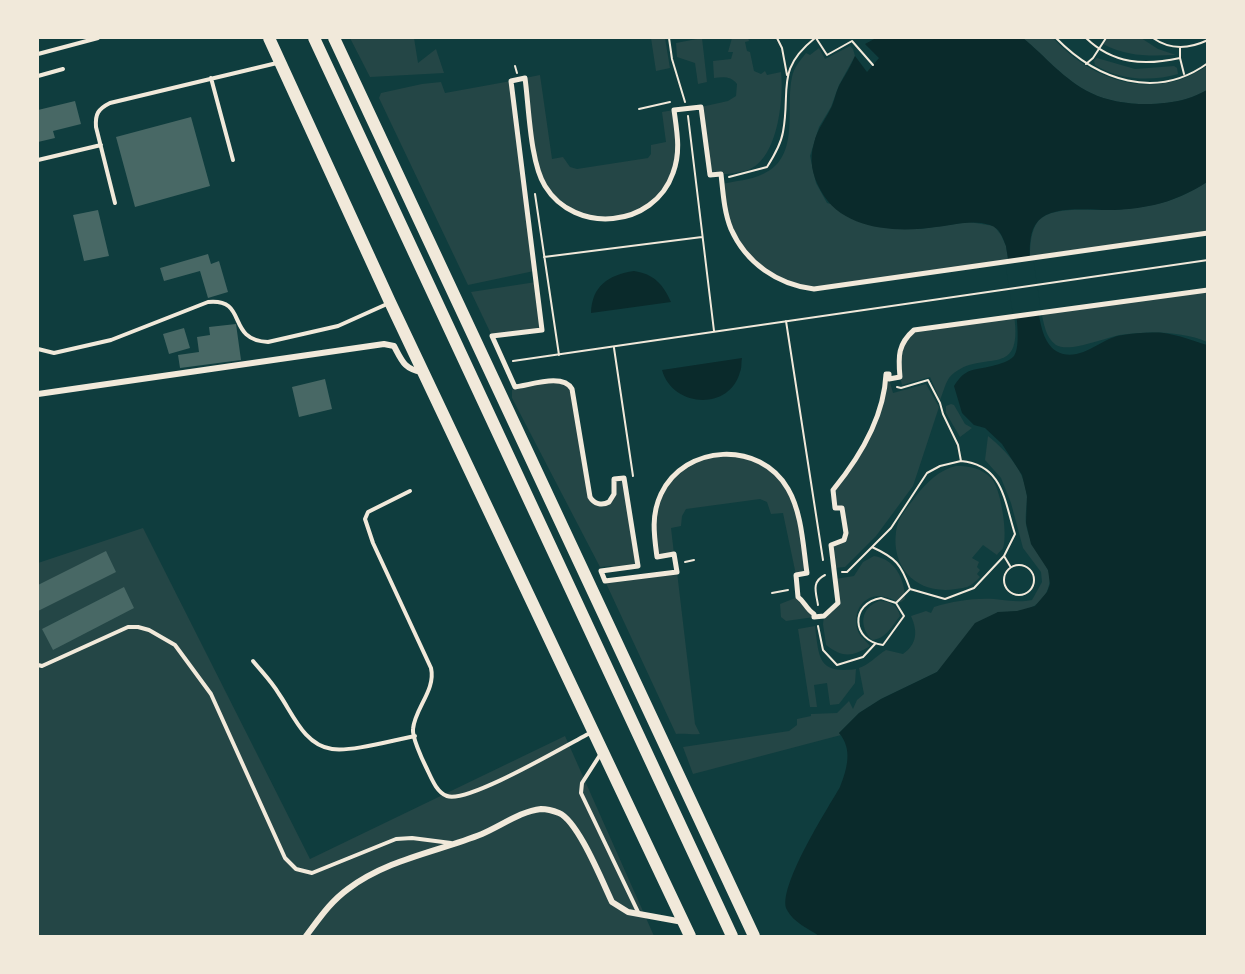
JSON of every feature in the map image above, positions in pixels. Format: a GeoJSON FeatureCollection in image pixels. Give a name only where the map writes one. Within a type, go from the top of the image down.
{"type":"FeatureCollection","features":[{"type":"Feature","properties":{"kind":"main road"},"geometry":{"type":"LineString","coordinates":[[269,38],[423,373],[690,936]]}},
{"type":"Feature","properties":{"kind":"main road"},"geometry":{"type":"LineString","coordinates":[[314,38],[732,936]]}},
{"type":"Feature","properties":{"kind":"main road"},"geometry":{"type":"LineString","coordinates":[[334,38],[754,936]]}},
{"type":"Feature","properties":{"kind":"main road"},"geometry":{"type":"LineString","coordinates":[[449,330],[481,351]]}},
{"type":"Feature","properties":{"kind":"main road"},"geometry":{"type":"LineString","coordinates":[[489,416],[494,397],[494,379]]}},
{"type":"Feature","properties":{"kind":"street"},"geometry":{"type":"LineString","coordinates":[[1208,233],[814,289],[797,287],[779,280],[760,268],[744,252],[731,229],[725,208],[721,174],[710,175],[701,107],[674,110],[678,157],[673,175],[657,200],[631,216],[613,220],[592,218],[557,201],[545,185],[537,167],[525,78],[511,81],[542,330],[492,336],[515,387],[560,380],[570,384],[592,501],[601,505],[609,502],[614,494],[614,479],[624,477],[638,566],[601,571],[605,581],[677,572],[674,554],[657,557],[652,526],[661,492],[675,475],[692,462],[711,455],[730,453],[769,467],[789,489],[796,507],[807,573],[796,575],[798,597],[803,600],[806,609],[814,614],[814,617],[824,616],[838,603],[831,545],[844,540],[846,533],[842,508],[835,508],[832,490],[859,456],[873,426],[881,403],[886,374],[889,374],[889,379],[900,377],[898,355],[902,343],[914,330],[1208,290]]}},
{"type":"Feature","properties":{"kind":"street"},"geometry":{"type":"LineString","coordinates":[[38,394],[384,344],[394,346],[403,364],[411,370],[423,373]]}},
{"type":"Feature","properties":{"kind":"street"},"geometry":{"type":"LineString","coordinates":[[306,936],[327,906],[369,875],[399,861],[455,844],[541,809],[561,813],[569,820],[578,832],[612,902],[628,912],[683,922]]}},
{"type":"Feature","properties":{"kind":"lane"},"geometry":{"type":"LineString","coordinates":[[38,54],[98,38]]}},
{"type":"Feature","properties":{"kind":"lane"},"geometry":{"type":"LineString","coordinates":[[115,203],[95,117],[100,109],[110,103],[281,62]]}},
{"type":"Feature","properties":{"kind":"lane"},"geometry":{"type":"LineString","coordinates":[[38,75],[63,69]]}},
{"type":"Feature","properties":{"kind":"lane"},"geometry":{"type":"LineString","coordinates":[[212,78],[233,160]]}},
{"type":"Feature","properties":{"kind":"lane"},"geometry":{"type":"LineString","coordinates":[[38,160],[100,145]]}},
{"type":"Feature","properties":{"kind":"lane"},"geometry":{"type":"LineString","coordinates":[[38,349],[54,353],[111,340],[208,302],[218,301],[232,308],[242,333],[256,342],[268,342],[338,326],[390,302]]}},
{"type":"Feature","properties":{"kind":"lane"},"geometry":{"type":"LineString","coordinates":[[410,491],[368,512],[365,519],[373,543],[433,674],[414,725],[423,760],[438,790],[446,796],[456,797],[486,787],[592,731]]}},
{"type":"Feature","properties":{"kind":"lane"},"geometry":{"type":"LineString","coordinates":[[39,666],[128,627],[149,630],[175,645],[211,694],[285,858],[296,869],[312,873],[396,839],[412,838],[455,844]]}},
{"type":"Feature","properties":{"kind":"lane"},"geometry":{"type":"LineString","coordinates":[[253,661],[279,693],[295,721],[312,740],[326,748],[335,750],[415,736]]}},
{"type":"Feature","properties":{"kind":"lane"},"geometry":{"type":"LineString","coordinates":[[602,752],[582,783],[581,793],[639,914]]}},
{"type":"Feature","properties":{"kind":"path"},"geometry":{"type":"LineString","coordinates":[[669,38],[672,59],[687,108],[714,332]]}},
{"type":"Feature","properties":{"kind":"path"},"geometry":{"type":"LineString","coordinates":[[721,178],[754,172],[768,166],[783,134],[787,75],[782,48],[777,38]]}},
{"type":"Feature","properties":{"kind":"path"},"geometry":{"type":"LineString","coordinates":[[787,75],[801,50],[816,38],[827,55],[852,41],[873,65]]}},
{"type":"Feature","properties":{"kind":"path"},"geometry":{"type":"LineString","coordinates":[[1056,38],[1086,64],[1112,77],[1130,81],[1170,80],[1199,69],[1208,63]]}},
{"type":"Feature","properties":{"kind":"path"},"geometry":{"type":"LineString","coordinates":[[1086,38],[1108,54],[1132,62],[1157,63],[1180,58]]}},
{"type":"Feature","properties":{"kind":"path"},"geometry":{"type":"LineString","coordinates":[[1086,64],[1106,38]]}},
{"type":"Feature","properties":{"kind":"path"},"geometry":{"type":"LineString","coordinates":[[1153,38],[1160,43],[1180,48],[1208,40]]}},
{"type":"Feature","properties":{"kind":"path"},"geometry":{"type":"LineString","coordinates":[[1180,48],[1184,75]]}},
{"type":"Feature","properties":{"kind":"path"},"geometry":{"type":"LineString","coordinates":[[515,66],[518,80]]}},
{"type":"Feature","properties":{"kind":"path"},"geometry":{"type":"LineString","coordinates":[[639,109],[661,104]]}},
{"type":"Feature","properties":{"kind":"path"},"geometry":{"type":"LineString","coordinates":[[534,186],[559,355]]}},
{"type":"Feature","properties":{"kind":"path"},"geometry":{"type":"LineString","coordinates":[[544,257],[703,237]]}},
{"type":"Feature","properties":{"kind":"path"},"geometry":{"type":"LineString","coordinates":[[504,363],[1208,260]]}},
{"type":"Feature","properties":{"kind":"path"},"geometry":{"type":"LineString","coordinates":[[786,321],[824,563]]}},
{"type":"Feature","properties":{"kind":"path"},"geometry":{"type":"LineString","coordinates":[[614,346],[634,486]]}},
{"type":"Feature","properties":{"kind":"path"},"geometry":{"type":"LineString","coordinates":[[895,378],[897,387],[901,388],[928,380],[958,445],[961,461]]}},
{"type":"Feature","properties":{"kind":"path"},"geometry":{"type":"LineString","coordinates":[[961,461],[973,462],[987,469],[997,478],[1015,534],[1004,556],[974,588],[945,599],[910,589],[905,574],[890,555],[872,547],[891,528],[927,473],[940,466],[961,461]]}},
{"type":"Feature","properties":{"kind":"path"},"geometry":{"type":"LineString","coordinates":[[1004,556],[1011,567]]}},
{"type":"Feature","properties":{"kind":"path"},"geometry":{"type":"LineString","coordinates":[[1022,565],[1031,571],[1035,580],[1028,593],[1014,595],[1006,588],[1005,574],[1011,567],[1022,565]]}},
{"type":"Feature","properties":{"kind":"path"},"geometry":{"type":"LineString","coordinates":[[896,603],[910,589]]}},
{"type":"Feature","properties":{"kind":"path"},"geometry":{"type":"LineString","coordinates":[[881,598],[896,603],[904,616],[883,645],[867,640],[859,629],[858,621],[864,605],[873,599],[881,598]]}},
{"type":"Feature","properties":{"kind":"shaded area"},"geometry":{"type":"Polygon","coordinates":[[[350,38],[414,38],[418,63],[436,49],[444,73],[370,77],[350,38]]]}},
{"type":"Feature","properties":{"kind":"shaded area"},"geometry":{"type":"Polygon","coordinates":[[[651,38],[665,38],[670,68],[656,71],[651,38]]]}},
{"type":"Feature","properties":{"kind":"shaded area"},"geometry":{"type":"Polygon","coordinates":[[[702,38],[707,82],[698,84],[695,63],[677,57],[676,43],[702,38]]]}},
{"type":"Feature","properties":{"kind":"shaded area"},"geometry":{"type":"Polygon","coordinates":[[[732,38],[748,38],[749,41],[745,42],[747,51],[750,52],[754,71],[761,74],[765,71],[767,75],[781,72],[780,112],[772,141],[758,164],[744,171],[710,175],[701,107],[728,101],[736,96],[735,81],[727,78],[714,78],[713,61],[731,59],[733,52],[728,52],[732,38]]]}},
{"type":"Feature","properties":{"kind":"shaded area"},"geometry":{"type":"Polygon","coordinates":[[[876,38],[1023,38],[1063,75],[1081,88],[1101,97],[1125,103],[1175,102],[1207,90],[1207,182],[1175,199],[1149,206],[1114,210],[1062,210],[1044,216],[1033,229],[1030,240],[1030,264],[1042,330],[1052,347],[1063,354],[1079,353],[1116,337],[1143,333],[1169,334],[1207,345],[1207,936],[819,936],[797,922],[787,910],[789,885],[796,867],[840,787],[845,773],[847,752],[839,733],[859,713],[881,699],[937,672],[975,623],[998,612],[1017,611],[1035,606],[1047,592],[1050,584],[1048,570],[1031,544],[1026,523],[1027,496],[1022,475],[1002,444],[985,428],[974,425],[962,413],[954,386],[966,373],[1009,360],[1014,356],[1017,348],[1015,304],[1006,246],[1001,234],[993,226],[977,222],[920,229],[888,229],[871,226],[842,214],[830,204],[815,179],[812,149],[815,138],[855,56],[867,72],[879,58],[865,44],[876,38]]]}},
{"type":"Feature","properties":{"kind":"shaded area"},"geometry":{"type":"Polygon","coordinates":[[[1023,38],[1053,38],[1087,66],[1106,76],[1126,82],[1146,85],[1167,83],[1187,77],[1207,66],[1207,90],[1175,102],[1138,104],[1113,101],[1081,88],[1023,38]]]}},
{"type":"Feature","properties":{"kind":"shaded area"},"geometry":{"type":"Polygon","coordinates":[[[1108,38],[1141,38],[1158,49],[1176,55],[1148,55],[1121,51],[1103,44],[1108,38]]]}},
{"type":"Feature","properties":{"kind":"shaded area"},"geometry":{"type":"Polygon","coordinates":[[[850,46],[855,56],[819,127],[810,156],[816,183],[827,203],[920,229],[969,222],[994,226],[1006,246],[1008,260],[814,289],[779,280],[744,252],[731,229],[722,184],[763,174],[775,166],[783,156],[789,131],[792,77],[806,53],[810,55],[819,48],[825,59],[850,46]]]}},
{"type":"Feature","properties":{"kind":"shaded area"},"geometry":{"type":"Polygon","coordinates":[[[1097,58],[1135,69],[1174,66],[1178,74],[1146,79],[1125,77],[1095,65],[1094,61],[1097,58]]]}},
{"type":"Feature","properties":{"kind":"shaded area"},"geometry":{"type":"Polygon","coordinates":[[[540,75],[552,159],[563,157],[570,167],[577,169],[648,158],[651,154],[651,145],[666,142],[662,112],[674,110],[678,138],[673,175],[648,207],[613,220],[582,215],[551,194],[537,167],[525,78],[540,75]]]}},
{"type":"Feature","properties":{"kind":"shaded area"},"geometry":{"type":"Polygon","coordinates":[[[511,81],[534,271],[468,285],[379,98],[381,93],[422,84],[441,82],[445,93],[511,81]]]}},
{"type":"Feature","properties":{"kind":"shaded area"},"geometry":{"type":"Polygon","coordinates":[[[1207,182],[1207,232],[1030,256],[1034,228],[1046,215],[1073,210],[1111,210],[1159,204],[1181,196],[1207,182]]]}},
{"type":"Feature","properties":{"kind":"shaded area"},"geometry":{"type":"Polygon","coordinates":[[[634,271],[657,281],[671,302],[591,313],[594,296],[603,283],[616,275],[634,271]]]}},
{"type":"Feature","properties":{"kind":"shaded area"},"geometry":{"type":"Polygon","coordinates":[[[536,282],[542,330],[492,336],[471,292],[536,282]]]}},
{"type":"Feature","properties":{"kind":"shaded area"},"geometry":{"type":"Polygon","coordinates":[[[1207,290],[1207,342],[1176,334],[1141,333],[1120,335],[1078,346],[1062,347],[1049,338],[1041,311],[1207,290]]]}},
{"type":"Feature","properties":{"kind":"shaded area"},"geometry":{"type":"Polygon","coordinates":[[[1014,315],[1015,336],[1012,349],[1006,357],[961,369],[949,378],[940,400],[930,377],[902,385],[900,377],[902,343],[914,330],[1014,315]]]}},
{"type":"Feature","properties":{"kind":"shaded area"},"geometry":{"type":"Polygon","coordinates":[[[742,358],[741,370],[734,385],[725,394],[713,399],[701,400],[677,392],[668,382],[662,370],[742,358]]]}},
{"type":"Feature","properties":{"kind":"shaded area"},"geometry":{"type":"Polygon","coordinates":[[[886,379],[889,379],[893,393],[926,384],[939,407],[913,486],[876,536],[845,567],[834,568],[831,545],[844,540],[842,508],[835,508],[833,490],[874,426],[886,379]]]}},
{"type":"Feature","properties":{"kind":"shaded area"},"geometry":{"type":"Polygon","coordinates":[[[560,380],[570,384],[590,497],[601,505],[612,499],[614,479],[624,478],[638,566],[612,570],[611,566],[600,567],[512,398],[512,390],[515,387],[560,380]]]}},
{"type":"Feature","properties":{"kind":"shaded area"},"geometry":{"type":"Polygon","coordinates":[[[954,405],[965,424],[972,428],[960,437],[946,413],[946,406],[954,405]]]}},
{"type":"Feature","properties":{"kind":"shaded area"},"geometry":{"type":"Polygon","coordinates":[[[988,436],[1014,462],[1026,487],[1027,529],[1046,565],[1050,580],[1042,599],[1026,609],[998,612],[937,672],[881,699],[859,713],[839,733],[841,735],[693,774],[683,747],[789,731],[797,725],[797,719],[811,716],[811,714],[837,713],[849,701],[853,709],[857,700],[864,694],[859,668],[886,650],[903,654],[908,650],[915,637],[915,627],[911,616],[926,611],[931,613],[934,607],[964,600],[1032,600],[1042,582],[1041,572],[1023,548],[1011,503],[1001,478],[985,460],[988,436]]]}},
{"type":"Feature","properties":{"kind":"shaded area"},"geometry":{"type":"Polygon","coordinates":[[[711,455],[748,458],[776,474],[796,507],[807,573],[796,575],[783,513],[771,514],[767,502],[760,499],[686,509],[682,516],[681,526],[671,528],[674,554],[657,557],[653,520],[658,501],[675,475],[711,455]]]}},
{"type":"Feature","properties":{"kind":"shaded area"},"geometry":{"type":"Polygon","coordinates":[[[956,466],[979,470],[995,483],[1003,512],[1005,533],[1003,548],[997,555],[983,545],[972,558],[979,562],[977,567],[980,570],[977,574],[980,577],[969,586],[943,590],[930,588],[910,577],[898,558],[896,532],[898,522],[924,486],[934,477],[956,466]]]}},
{"type":"Feature","properties":{"kind":"shaded area"},"geometry":{"type":"Polygon","coordinates":[[[143,528],[310,859],[565,736],[654,936],[38,936],[38,563],[143,528]]]}},
{"type":"Feature","properties":{"kind":"shaded area"},"geometry":{"type":"Polygon","coordinates":[[[874,556],[888,561],[897,571],[903,584],[905,599],[901,602],[878,596],[865,600],[858,610],[856,623],[860,635],[870,646],[853,654],[843,654],[826,645],[823,624],[824,616],[837,606],[835,579],[854,576],[863,562],[874,556]]]}},
{"type":"Feature","properties":{"kind":"shaded area"},"geometry":{"type":"Polygon","coordinates":[[[677,572],[695,724],[700,734],[676,734],[605,581],[677,572]]]}},
{"type":"Feature","properties":{"kind":"shaded area"},"geometry":{"type":"Polygon","coordinates":[[[798,597],[814,617],[786,621],[781,617],[780,604],[798,597]]]}},
{"type":"Feature","properties":{"kind":"shaded area"},"geometry":{"type":"Polygon","coordinates":[[[879,601],[892,604],[900,616],[885,635],[872,640],[863,624],[864,618],[868,608],[879,601]]]}},
{"type":"Feature","properties":{"kind":"shaded area"},"geometry":{"type":"Polygon","coordinates":[[[815,626],[820,655],[827,666],[843,670],[856,669],[855,683],[839,704],[830,705],[827,683],[814,685],[817,707],[810,707],[798,629],[815,626]]]}},
{"type":"Feature","properties":{"kind":"pier"},"geometry":{"type":"Polygon","coordinates":[[[1033,257],[1041,311],[1013,315],[1005,261],[1033,257]]]}},
{"type":"Feature","properties":{"kind":"building"},"geometry":{"type":"Polygon","coordinates":[[[75,101],[81,124],[53,131],[55,138],[38,142],[38,110],[75,101]]]}},
{"type":"Feature","properties":{"kind":"building"},"geometry":{"type":"Polygon","coordinates":[[[191,117],[210,186],[135,207],[116,137],[191,117]]]}},
{"type":"Feature","properties":{"kind":"building"},"geometry":{"type":"Polygon","coordinates":[[[98,210],[109,256],[84,261],[73,215],[98,210]]]}},
{"type":"Feature","properties":{"kind":"building"},"geometry":{"type":"Polygon","coordinates":[[[208,254],[211,264],[219,261],[228,292],[208,298],[200,271],[164,281],[160,268],[208,254]]]}},
{"type":"Feature","properties":{"kind":"building"},"geometry":{"type":"Polygon","coordinates":[[[236,324],[241,360],[180,368],[178,355],[199,352],[197,337],[210,335],[209,327],[236,324]]]}},
{"type":"Feature","properties":{"kind":"building"},"geometry":{"type":"Polygon","coordinates":[[[184,328],[190,348],[169,354],[163,334],[184,328]]]}},
{"type":"Feature","properties":{"kind":"building"},"geometry":{"type":"Polygon","coordinates":[[[325,379],[332,409],[299,417],[292,387],[325,379]]]}},
{"type":"Feature","properties":{"kind":"building"},"geometry":{"type":"Polygon","coordinates":[[[106,551],[116,572],[38,611],[38,585],[106,551]]]}},
{"type":"Feature","properties":{"kind":"building"},"geometry":{"type":"Polygon","coordinates":[[[124,587],[134,608],[53,650],[42,629],[124,587]]]}}]}
